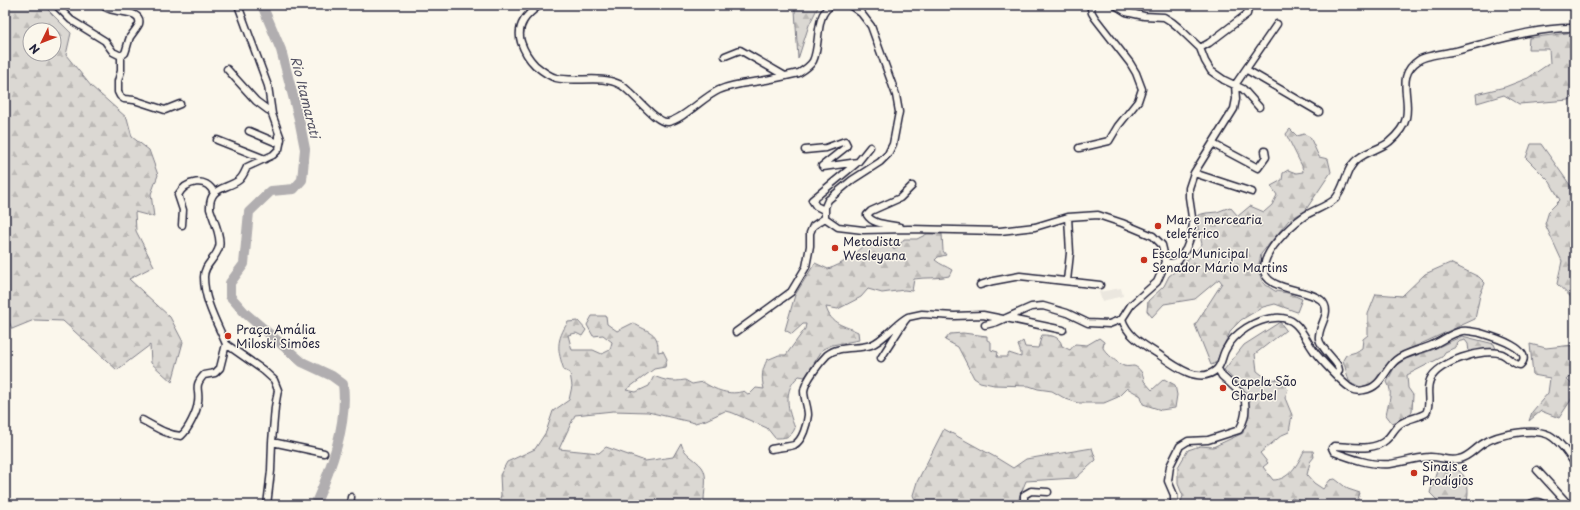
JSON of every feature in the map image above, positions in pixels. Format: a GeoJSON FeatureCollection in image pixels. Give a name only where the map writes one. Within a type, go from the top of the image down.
{"type":"FeatureCollection","features":[{"type":"Feature","properties":{"kind":"street"},"geometry":{"type":"LineString","coordinates":[[56,5],[71,20],[105,41],[114,52],[121,56]]}},
{"type":"Feature","properties":{"kind":"street"},"geometry":{"type":"LineString","coordinates":[[103,5],[109,10],[131,13],[139,19],[139,24],[129,39],[126,53],[121,56]]}},
{"type":"Feature","properties":{"kind":"street"},"geometry":{"type":"LineString","coordinates":[[238,5],[268,86],[272,114],[281,139],[279,149],[273,155],[247,167],[242,178],[217,189],[214,193],[209,204],[219,239],[219,248],[206,266],[204,276],[205,290],[212,313],[226,344],[263,370],[277,385],[278,390],[267,505]]}},
{"type":"Feature","properties":{"kind":"street"},"geometry":{"type":"LineString","coordinates":[[540,5],[524,19],[521,28],[520,37],[523,49],[531,61],[542,71],[555,78],[610,81],[621,85],[639,99],[660,121],[667,122],[676,119],[717,91],[729,86],[799,73],[806,69],[813,60],[822,15],[828,7],[832,5]]}},
{"type":"Feature","properties":{"kind":"street"},"geometry":{"type":"LineString","coordinates":[[850,5],[861,13],[871,26],[896,95],[899,112],[893,144],[888,154],[880,162],[852,180],[828,200],[824,210],[825,218],[838,227],[863,230],[909,229],[1000,231],[1035,227],[1068,217],[1098,215],[1122,223],[1153,236],[1162,245],[1166,262],[1157,282],[1126,310],[1122,320],[1124,327],[1130,335],[1171,363],[1188,373],[1197,375],[1208,374],[1218,368],[1225,349],[1237,335],[1258,322],[1268,318],[1288,320],[1297,325],[1303,331],[1314,351],[1348,386],[1358,390],[1373,388],[1385,377],[1393,364],[1403,356],[1433,345],[1453,334],[1464,330],[1498,338],[1516,348],[1524,358],[1524,362],[1520,365],[1516,365],[1502,354],[1484,352],[1470,355],[1438,369],[1430,378],[1428,386],[1429,409],[1426,413],[1398,425],[1386,441],[1380,445],[1362,447],[1334,446],[1332,448],[1334,452],[1372,463],[1389,464],[1430,456],[1450,460],[1467,456],[1483,443],[1493,438],[1528,432],[1548,435],[1561,445],[1575,464]]}},
{"type":"Feature","properties":{"kind":"street"},"geometry":{"type":"LineString","coordinates":[[1079,148],[1109,141],[1118,126],[1138,101],[1142,89],[1133,68],[1095,18],[1090,5]]}},
{"type":"Feature","properties":{"kind":"street"},"geometry":{"type":"LineString","coordinates":[[1115,5],[1126,12],[1144,16],[1164,17],[1178,27],[1200,48],[1204,61],[1211,70],[1224,80],[1243,89],[1258,107]]}},
{"type":"Feature","properties":{"kind":"street"},"geometry":{"type":"LineString","coordinates":[[1200,48],[1210,43],[1247,14],[1249,5]]}},
{"type":"Feature","properties":{"kind":"street"},"geometry":{"type":"LineString","coordinates":[[1166,262],[1172,263],[1178,261],[1183,255],[1191,236],[1193,224],[1189,188],[1194,173],[1234,109],[1236,99],[1235,85],[1277,24]]}},
{"type":"Feature","properties":{"kind":"street"},"geometry":{"type":"LineString","coordinates":[[1337,375],[1338,366],[1320,344],[1319,339],[1326,314],[1325,305],[1321,300],[1310,294],[1279,286],[1269,280],[1263,270],[1264,260],[1283,234],[1303,217],[1335,198],[1340,192],[1350,168],[1359,158],[1388,143],[1401,131],[1406,119],[1407,104],[1405,77],[1409,69],[1420,59],[1491,41],[1552,29],[1575,28]]}},
{"type":"Feature","properties":{"kind":"street"},"geometry":{"type":"LineString","coordinates":[[725,56],[740,50],[785,76]]}},
{"type":"Feature","properties":{"kind":"street"},"geometry":{"type":"LineString","coordinates":[[121,56],[121,72],[118,82],[118,92],[120,96],[124,99],[134,100],[165,110],[180,104]]}},
{"type":"Feature","properties":{"kind":"street"},"geometry":{"type":"LineString","coordinates":[[227,69],[256,102],[268,110]]}},
{"type":"Feature","properties":{"kind":"street"},"geometry":{"type":"LineString","coordinates":[[1246,70],[1319,112]]}},
{"type":"Feature","properties":{"kind":"street"},"geometry":{"type":"LineString","coordinates":[[249,131],[271,141],[277,142],[278,137],[268,110],[266,99],[268,86]]}},
{"type":"Feature","properties":{"kind":"street"},"geometry":{"type":"LineString","coordinates":[[217,140],[265,159]]}},
{"type":"Feature","properties":{"kind":"street"},"geometry":{"type":"LineString","coordinates":[[805,150],[826,148],[844,141],[847,145],[846,147],[834,158],[822,164],[822,166],[858,162]]}},
{"type":"Feature","properties":{"kind":"street"},"geometry":{"type":"LineString","coordinates":[[1213,144],[1258,168],[1266,157],[1265,151]]}},
{"type":"Feature","properties":{"kind":"street"},"geometry":{"type":"LineString","coordinates":[[824,210],[816,206],[812,200],[858,162],[870,147]]}},
{"type":"Feature","properties":{"kind":"street"},"geometry":{"type":"LineString","coordinates":[[1194,173],[1252,192]]}},
{"type":"Feature","properties":{"kind":"street"},"geometry":{"type":"LineString","coordinates":[[182,225],[182,210],[178,195],[184,187],[201,182],[206,183],[211,187],[214,193]]}},
{"type":"Feature","properties":{"kind":"street"},"geometry":{"type":"LineString","coordinates":[[909,229],[879,223],[871,220],[867,215],[871,211],[900,198],[912,186]]}},
{"type":"Feature","properties":{"kind":"street"},"geometry":{"type":"LineString","coordinates":[[1067,281],[1070,253],[1068,217]]}},
{"type":"Feature","properties":{"kind":"street"},"geometry":{"type":"LineString","coordinates":[[736,332],[791,292],[806,267],[810,246],[810,233],[813,226],[825,218]]}},
{"type":"Feature","properties":{"kind":"street"},"geometry":{"type":"LineString","coordinates":[[980,286],[993,281],[1020,276],[1100,286]]}},
{"type":"Feature","properties":{"kind":"street"},"geometry":{"type":"LineString","coordinates":[[985,325],[997,322],[1031,307],[1043,306],[1068,313],[1088,323],[1109,324],[1122,320]]}},
{"type":"Feature","properties":{"kind":"street"},"geometry":{"type":"LineString","coordinates":[[771,449],[782,446],[792,446],[797,443],[804,430],[808,415],[804,391],[806,383],[828,355],[840,349],[856,348],[873,344],[908,317],[922,314],[954,316],[983,315],[1063,330]]}},
{"type":"Feature","properties":{"kind":"street"},"geometry":{"type":"LineString","coordinates":[[881,358],[908,317]]}},
{"type":"Feature","properties":{"kind":"street"},"geometry":{"type":"LineString","coordinates":[[142,420],[165,432],[176,436],[181,436],[197,407],[197,386],[204,375],[215,373],[220,368],[226,344]]}},
{"type":"Feature","properties":{"kind":"street"},"geometry":{"type":"LineString","coordinates":[[1174,505],[1174,495],[1168,481],[1170,466],[1180,446],[1188,441],[1208,440],[1239,430],[1243,422],[1245,410],[1244,396],[1222,376],[1218,368]]}},
{"type":"Feature","properties":{"kind":"street"},"geometry":{"type":"LineString","coordinates":[[272,442],[324,453]]}},
{"type":"Feature","properties":{"kind":"street"},"geometry":{"type":"LineString","coordinates":[[1537,470],[1569,505]]}},
{"type":"Feature","properties":{"kind":"street"},"geometry":{"type":"LineString","coordinates":[[1027,505],[1024,502],[1024,495],[1031,491],[1048,492]]}},
{"type":"Feature","properties":{"kind":"street"},"geometry":{"type":"LineString","coordinates":[[350,505],[351,496]]}},
{"type":"Feature","properties":{"kind":"street"},"geometry":{"type":"LineString","coordinates":[[1529,505],[1533,502],[1540,502],[1545,505]]}},
{"type":"Feature","properties":{"kind":"shaded area"},"geometry":{"type":"Polygon","coordinates":[[[1121,288],[1123,296],[1102,301],[1099,292],[1121,288]]]}},
{"type":"Feature","properties":{"kind":"green space"},"geometry":{"type":"Polygon","coordinates":[[[5,5],[46,5],[48,10],[60,22],[22,22],[22,62],[62,62],[62,24],[71,33],[66,55],[91,86],[127,118],[132,137],[149,150],[158,175],[151,194],[154,217],[135,212],[136,231],[154,266],[129,279],[170,317],[183,342],[172,382],[151,363],[150,345],[117,370],[63,321],[34,320],[12,329],[5,311],[5,5]]]}},
{"type":"Feature","properties":{"kind":"green space"},"geometry":{"type":"Polygon","coordinates":[[[780,5],[819,5],[809,25],[798,59],[795,10],[780,5]]]}},
{"type":"Feature","properties":{"kind":"green space"},"geometry":{"type":"Polygon","coordinates":[[[1575,32],[1575,96],[1569,100],[1519,104],[1504,95],[1477,103],[1476,94],[1505,87],[1528,78],[1550,63],[1549,49],[1528,49],[1529,38],[1575,32]]]}},
{"type":"Feature","properties":{"kind":"green space"},"geometry":{"type":"Polygon","coordinates":[[[1290,129],[1297,136],[1304,134],[1310,137],[1319,157],[1328,159],[1331,172],[1305,211],[1289,220],[1261,254],[1258,270],[1263,283],[1275,291],[1288,293],[1302,299],[1297,312],[1275,304],[1263,307],[1241,320],[1231,330],[1216,363],[1211,365],[1195,325],[1222,283],[1219,279],[1195,299],[1164,304],[1152,317],[1147,311],[1148,301],[1164,286],[1169,276],[1181,267],[1202,244],[1198,228],[1198,215],[1217,212],[1230,207],[1238,216],[1250,206],[1264,212],[1272,205],[1277,195],[1271,186],[1282,180],[1283,173],[1288,170],[1296,173],[1303,172],[1302,166],[1286,134],[1290,129]]]}},
{"type":"Feature","properties":{"kind":"green space"},"geometry":{"type":"Polygon","coordinates":[[[1531,144],[1541,144],[1575,192],[1573,215],[1575,218],[1574,300],[1557,284],[1562,261],[1545,224],[1549,211],[1560,200],[1550,182],[1526,158],[1531,144]]]}},
{"type":"Feature","properties":{"kind":"green space"},"geometry":{"type":"Polygon","coordinates":[[[927,234],[942,234],[943,251],[946,255],[938,257],[935,260],[952,270],[949,276],[914,279],[912,291],[904,290],[882,293],[868,289],[861,297],[838,309],[826,307],[831,318],[839,324],[858,332],[859,340],[832,345],[823,349],[805,377],[799,376],[794,382],[788,394],[790,415],[795,428],[790,436],[775,438],[767,428],[725,411],[706,420],[695,423],[648,412],[613,411],[575,415],[559,449],[599,453],[606,447],[645,461],[673,457],[681,443],[685,451],[702,467],[704,471],[704,505],[498,505],[501,495],[500,475],[507,462],[535,449],[546,432],[553,411],[569,400],[572,386],[570,373],[564,370],[559,351],[561,335],[568,322],[578,321],[586,330],[582,336],[576,333],[568,335],[572,350],[593,350],[602,354],[610,350],[612,342],[603,335],[593,336],[587,325],[592,316],[606,316],[607,324],[617,331],[633,323],[655,336],[658,345],[658,352],[663,351],[667,359],[665,367],[654,369],[626,390],[636,392],[649,386],[654,376],[669,381],[685,380],[692,384],[703,382],[723,391],[733,393],[744,391],[749,395],[756,388],[764,389],[762,374],[767,360],[779,355],[786,355],[805,329],[806,324],[803,324],[792,334],[785,330],[795,295],[815,263],[828,269],[843,262],[863,246],[890,244],[894,250],[904,239],[917,239],[927,234]]]}},
{"type":"Feature","properties":{"kind":"green space"},"geometry":{"type":"Polygon","coordinates":[[[1450,263],[1479,277],[1485,283],[1480,295],[1475,319],[1401,353],[1388,363],[1385,372],[1372,385],[1360,387],[1349,381],[1343,360],[1346,355],[1356,352],[1362,348],[1363,339],[1368,335],[1368,314],[1376,294],[1402,296],[1425,274],[1450,263]]]}},
{"type":"Feature","properties":{"kind":"green space"},"geometry":{"type":"Polygon","coordinates":[[[1280,322],[1286,330],[1255,354],[1257,371],[1266,378],[1279,380],[1288,389],[1285,398],[1292,415],[1289,432],[1282,435],[1260,453],[1268,463],[1263,467],[1273,480],[1279,479],[1284,477],[1292,470],[1304,451],[1313,451],[1314,457],[1310,462],[1307,475],[1314,483],[1323,489],[1330,480],[1335,479],[1348,489],[1360,493],[1356,505],[1312,505],[1292,498],[1289,505],[1180,505],[1183,496],[1178,484],[1178,467],[1188,450],[1200,446],[1213,447],[1243,433],[1247,411],[1246,397],[1244,392],[1224,370],[1244,345],[1280,322]]]}},
{"type":"Feature","properties":{"kind":"green space"},"geometry":{"type":"Polygon","coordinates":[[[963,333],[987,336],[987,340],[991,342],[991,350],[998,352],[997,357],[1007,357],[1009,353],[1021,357],[1018,345],[1023,341],[1025,347],[1038,348],[1042,335],[1049,335],[1057,338],[1062,346],[1070,350],[1075,344],[1087,345],[1099,338],[1104,342],[1103,348],[1121,365],[1134,366],[1138,368],[1144,381],[1152,390],[1164,379],[1175,385],[1177,395],[1175,408],[1161,410],[1143,404],[1141,396],[1127,388],[1118,397],[1104,403],[1078,403],[1066,399],[1052,391],[1029,386],[994,385],[980,382],[974,378],[958,347],[945,340],[950,334],[963,333]]]}},
{"type":"Feature","properties":{"kind":"green space"},"geometry":{"type":"Polygon","coordinates":[[[1462,336],[1494,344],[1496,349],[1469,352],[1468,344],[1465,340],[1457,342],[1456,347],[1445,352],[1442,357],[1407,375],[1408,388],[1413,395],[1412,411],[1409,418],[1392,423],[1386,415],[1390,398],[1390,390],[1387,382],[1395,366],[1406,359],[1432,350],[1462,336]]]}},
{"type":"Feature","properties":{"kind":"green space"},"geometry":{"type":"Polygon","coordinates":[[[1530,344],[1546,348],[1573,345],[1575,351],[1575,372],[1567,380],[1575,387],[1575,394],[1559,418],[1541,411],[1529,421],[1532,412],[1548,393],[1550,378],[1533,375],[1530,344]]]}},
{"type":"Feature","properties":{"kind":"green space"},"geometry":{"type":"Polygon","coordinates":[[[944,429],[1013,468],[1026,459],[1092,448],[1096,460],[1076,478],[1026,481],[1019,498],[1020,505],[917,505],[913,495],[917,482],[944,429]]]}},
{"type":"Feature","properties":{"kind":"green space"},"geometry":{"type":"Polygon","coordinates":[[[1445,464],[1458,470],[1465,478],[1468,489],[1467,503],[1470,505],[1442,505],[1430,493],[1437,466],[1445,464]]]}},
{"type":"Feature","properties":{"kind":"waterway","name":"Rio Itamarati"},"geometry":{"type":"LineString","coordinates":[[262,5],[281,50],[299,119],[305,149],[302,180],[294,189],[271,191],[249,212],[244,264],[230,283],[230,296],[245,313],[302,362],[332,376],[343,384],[344,399],[341,430],[327,477],[315,505]]}},
{"type":"Feature","properties":{"kind":"place","name":"Mar e mercearia teleférico"},"geometry":{"type":"Point","coordinates":[1158,226]}},
{"type":"Feature","properties":{"kind":"place","name":"Metodista Wesleyana"},"geometry":{"type":"Point","coordinates":[835,248]}},
{"type":"Feature","properties":{"kind":"place","name":"Escola Municipal Senador Mário Martins"},"geometry":{"type":"Point","coordinates":[1144,260]}},
{"type":"Feature","properties":{"kind":"place","name":"Praça Amália Miloski Simões"},"geometry":{"type":"Point","coordinates":[228,336]}},
{"type":"Feature","properties":{"kind":"place","name":"Capela São Charbel"},"geometry":{"type":"Point","coordinates":[1223,388]}},
{"type":"Feature","properties":{"kind":"place","name":"Sinais e Prodígios"},"geometry":{"type":"Point","coordinates":[1414,473]}}]}
